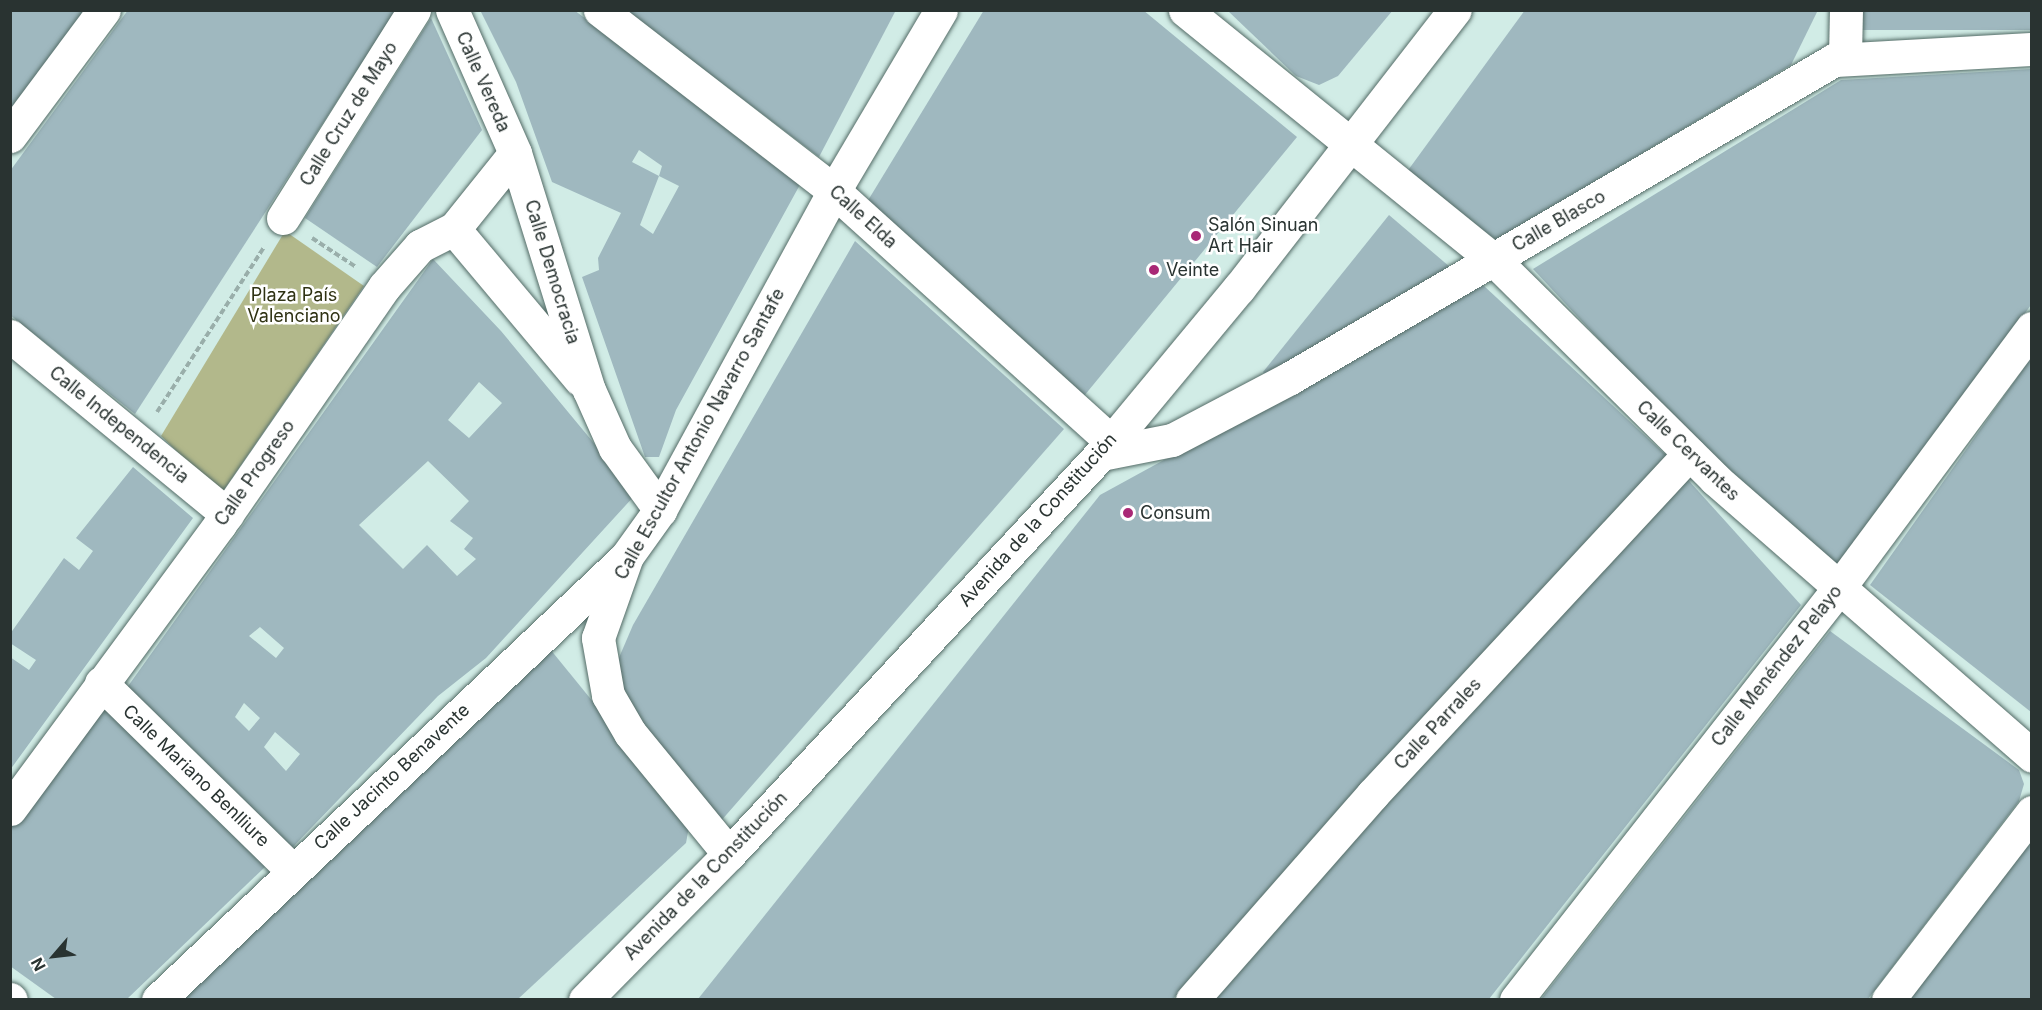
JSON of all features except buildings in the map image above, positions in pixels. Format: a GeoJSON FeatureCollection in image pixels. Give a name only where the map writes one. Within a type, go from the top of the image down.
{"type":"FeatureCollection","features":[{"type":"Feature","properties":{"kind":"street"},"geometry":{"type":"LineString","coordinates":[[10,136],[104,10]]}},
{"type":"Feature","properties":{"kind":"street","name":"Calle Cruz de Mayo"},"geometry":{"type":"LineString","coordinates":[[283,218],[414,10]]}},
{"type":"Feature","properties":{"kind":"street","name":"Calle Vereda"},"geometry":{"type":"LineString","coordinates":[[452,10],[514,153]]}},
{"type":"Feature","properties":{"kind":"street","name":"Calle Elda"},"geometry":{"type":"LineString","coordinates":[[600,10],[834,191],[1106,448]]}},
{"type":"Feature","properties":{"kind":"street","name":"Calle Escultor Antonio Navarro Santafe"},"geometry":{"type":"LineString","coordinates":[[729,854],[630,733],[608,695],[598,638],[627,556],[660,510],[834,191],[941,10]]}},
{"type":"Feature","properties":{"kind":"street","name":"Calle Cervantes"},"geometry":{"type":"LineString","coordinates":[[1185,10],[1346,145],[1493,259],[1689,454],[1838,589],[2031,756]]}},
{"type":"Feature","properties":{"kind":"street","name":"Avenida de la Constitución"},"geometry":{"type":"LineString","coordinates":[[586,999],[729,854],[1106,448],[1239,288],[1346,145],[1455,10]]}},
{"type":"Feature","properties":{"kind":"street"},"geometry":{"type":"LineString","coordinates":[[1845,57],[1846,10]]}},
{"type":"Feature","properties":{"kind":"street","name":"Calle Blasco"},"geometry":{"type":"LineString","coordinates":[[1106,448],[1172,440],[1845,57],[2031,49]]}},
{"type":"Feature","properties":{"kind":"street","name":"Calle Progreso"},"geometry":{"type":"LineString","coordinates":[[10,809],[227,514],[384,287],[420,246],[454,229],[514,153]]}},
{"type":"Feature","properties":{"kind":"street","name":"Calle Democracia"},"geometry":{"type":"LineString","coordinates":[[514,153],[589,390],[615,448],[660,510]]}},
{"type":"Feature","properties":{"kind":"street","name":"Calle Democracia"},"geometry":{"type":"LineString","coordinates":[[454,229],[589,390]]}},
{"type":"Feature","properties":{"kind":"street","name":"Calle Menéndez Pelayo"},"geometry":{"type":"LineString","coordinates":[[1516,999],[1838,589],[2031,328]]}},
{"type":"Feature","properties":{"kind":"street","name":"Calle Independencia"},"geometry":{"type":"LineString","coordinates":[[10,336],[227,514]]}},
{"type":"Feature","properties":{"kind":"street","name":"Calle Parrales"},"geometry":{"type":"LineString","coordinates":[[1192,999],[1372,795],[1689,454]]}},
{"type":"Feature","properties":{"kind":"street","name":"Calle Jacinto Benavente"},"geometry":{"type":"LineString","coordinates":[[158,999],[627,556]]}},
{"type":"Feature","properties":{"kind":"street","name":"Calle Mariano Benlliure"},"geometry":{"type":"LineString","coordinates":[[101,683],[292,870]]}},
{"type":"Feature","properties":{"kind":"street"},"geometry":{"type":"LineString","coordinates":[[1888,999],[2031,812]]}},
{"type":"Feature","properties":{"kind":"path"},"geometry":{"type":"LineString","coordinates":[[139,440],[283,218],[384,287]]}},
{"type":"Feature","properties":{"kind":"green space","name":"Plaza País Valenciano"},"geometry":{"type":"Polygon","coordinates":[[[285,231],[364,286],[221,494],[161,436],[285,231]]]}},
{"type":"Feature","properties":{"kind":"place","name":"Salón Sinuan Art Hair"},"geometry":{"type":"Point","coordinates":[1196,236]}},
{"type":"Feature","properties":{"kind":"place","name":"Veinte"},"geometry":{"type":"Point","coordinates":[1154,270]}},
{"type":"Feature","properties":{"kind":"place","name":"Consum"},"geometry":{"type":"Point","coordinates":[1128,513]}}]}
